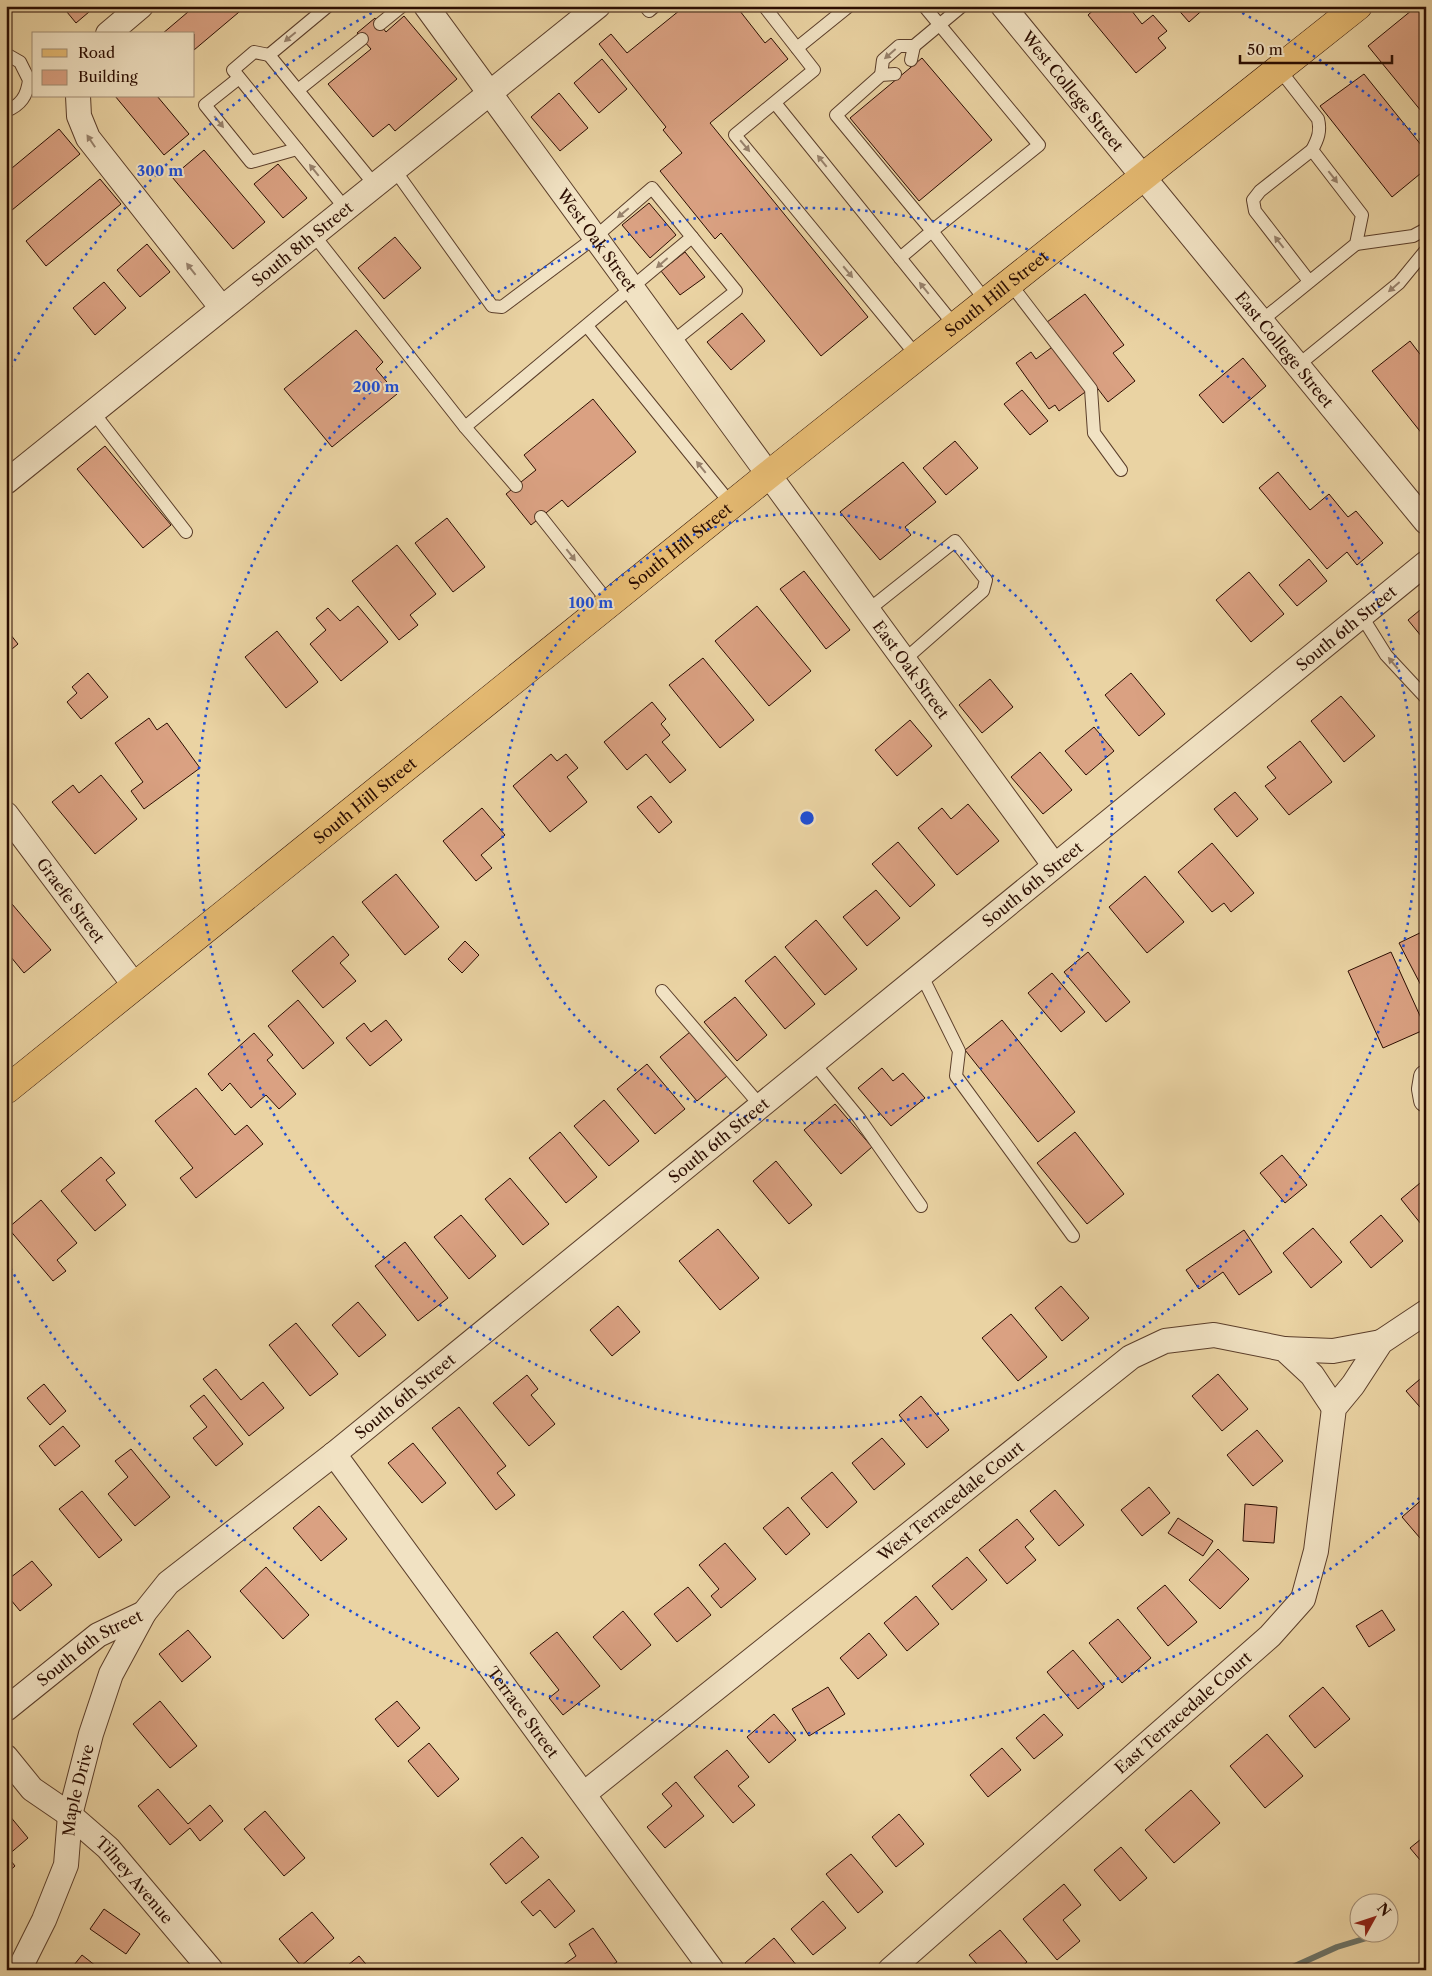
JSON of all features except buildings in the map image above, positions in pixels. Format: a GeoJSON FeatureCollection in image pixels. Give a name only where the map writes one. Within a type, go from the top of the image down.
{"type":"FeatureCollection","features":[{"type":"Feature","properties":{"kind":"main road","name":"South Hill Street"},"geometry":{"type":"LineString","coordinates":[[6,1090],[732,504],[1358,6]]}},
{"type":"Feature","properties":{"kind":"street"},"geometry":{"type":"LineString","coordinates":[[110,32],[141,6]]}},
{"type":"Feature","properties":{"kind":"street","name":"West Oak Street"},"geometry":{"type":"LineString","coordinates":[[426,6],[767,476]]}},
{"type":"Feature","properties":{"kind":"street","name":"South 8th Street"},"geometry":{"type":"LineString","coordinates":[[6,482],[374,184],[598,6]]}},
{"type":"Feature","properties":{"kind":"street","name":"West College Street"},"geometry":{"type":"LineString","coordinates":[[1003,6],[1142,176]]}},
{"type":"Feature","properties":{"kind":"street"},"geometry":{"type":"LineString","coordinates":[[78,98],[79,116],[88,138],[221,308]]}},
{"type":"Feature","properties":{"kind":"street","name":"East College Street"},"geometry":{"type":"LineString","coordinates":[[1142,176],[1426,522]]}},
{"type":"Feature","properties":{"kind":"street","name":"East Oak Street"},"geometry":{"type":"LineString","coordinates":[[767,476],[1054,865]]}},
{"type":"Feature","properties":{"kind":"street","name":"South 6th Street"},"geometry":{"type":"LineString","coordinates":[[6,1709],[98,1635],[144,1613],[168,1582],[334,1454],[1426,563]]}},
{"type":"Feature","properties":{"kind":"street","name":"Graefe Street"},"geometry":{"type":"LineString","coordinates":[[6,814],[136,986]]}},
{"type":"Feature","properties":{"kind":"street"},"geometry":{"type":"LineString","coordinates":[[1426,1076],[1424,1089],[1426,1100]]}},
{"type":"Feature","properties":{"kind":"street"},"geometry":{"type":"LineString","coordinates":[[1334,1408],[1353,1385],[1382,1342],[1426,1312]]}},
{"type":"Feature","properties":{"kind":"street","name":"West Terracedale Court"},"geometry":{"type":"LineString","coordinates":[[584,1793],[1131,1357],[1165,1341],[1214,1335],[1284,1350],[1312,1374],[1334,1408]]}},
{"type":"Feature","properties":{"kind":"street"},"geometry":{"type":"LineString","coordinates":[[1284,1350],[1308,1348],[1333,1351],[1382,1342]]}},
{"type":"Feature","properties":{"kind":"street","name":"East Terracedale Court"},"geometry":{"type":"LineString","coordinates":[[890,1970],[1270,1636],[1302,1599],[1316,1551],[1334,1408]]}},
{"type":"Feature","properties":{"kind":"street","name":"Terrace Street"},"geometry":{"type":"LineString","coordinates":[[334,1454],[712,1970]]}},
{"type":"Feature","properties":{"kind":"street","name":"Maple Drive"},"geometry":{"type":"LineString","coordinates":[[19,1970],[44,1920],[66,1865],[70,1815],[91,1734],[111,1674],[144,1613]]}},
{"type":"Feature","properties":{"kind":"street","name":"Tilney Avenue"},"geometry":{"type":"LineString","coordinates":[[6,1757],[32,1789],[70,1815],[108,1848],[211,1970]]}},
{"type":"Feature","properties":{"kind":"lane"},"geometry":{"type":"LineString","coordinates":[[269,55],[328,6]]}},
{"type":"Feature","properties":{"kind":"lane"},"geometry":{"type":"LineString","coordinates":[[380,24],[402,6]]}},
{"type":"Feature","properties":{"kind":"lane"},"geometry":{"type":"LineString","coordinates":[[645,6],[649,11],[656,6]]}},
{"type":"Feature","properties":{"kind":"lane"},"geometry":{"type":"LineString","coordinates":[[797,48],[849,6]]}},
{"type":"Feature","properties":{"kind":"lane"},"geometry":{"type":"LineString","coordinates":[[900,258],[1039,145],[924,6]]}},
{"type":"Feature","properties":{"kind":"lane"},"geometry":{"type":"LineString","coordinates":[[911,60],[914,46],[962,6]]}},
{"type":"Feature","properties":{"kind":"lane"},"geometry":{"type":"LineString","coordinates":[[771,9],[814,70],[735,135],[918,356]]}},
{"type":"Feature","properties":{"kind":"lane"},"geometry":{"type":"LineString","coordinates":[[298,90],[362,39]]}},
{"type":"Feature","properties":{"kind":"lane"},"geometry":{"type":"LineString","coordinates":[[881,75],[883,60],[898,46],[914,46]]}},
{"type":"Feature","properties":{"kind":"lane"},"geometry":{"type":"LineString","coordinates":[[345,208],[233,70],[254,52],[269,55],[374,184]]}},
{"type":"Feature","properties":{"kind":"lane"},"geometry":{"type":"LineString","coordinates":[[6,54],[20,62],[31,80],[23,100],[15,107],[6,111]]}},
{"type":"Feature","properties":{"kind":"lane"},"geometry":{"type":"LineString","coordinates":[[1278,69],[1318,119],[1320,127],[1318,138],[1312,150],[1260,191],[1253,200],[1255,211],[1309,281]]}},
{"type":"Feature","properties":{"kind":"lane"},"geometry":{"type":"LineString","coordinates":[[895,74],[881,75],[836,115],[932,231],[986,301]]}},
{"type":"Feature","properties":{"kind":"lane"},"geometry":{"type":"LineString","coordinates":[[239,78],[205,105],[252,162],[297,149]]}},
{"type":"Feature","properties":{"kind":"lane"},"geometry":{"type":"LineString","coordinates":[[775,102],[955,326]]}},
{"type":"Feature","properties":{"kind":"lane"},"geometry":{"type":"LineString","coordinates":[[1312,150],[1362,214],[1356,244]]}},
{"type":"Feature","properties":{"kind":"lane"},"geometry":{"type":"LineString","coordinates":[[394,169],[492,306],[497,308],[502,307],[594,238],[652,188],[736,291],[671,343]]}},
{"type":"Feature","properties":{"kind":"lane"},"geometry":{"type":"LineString","coordinates":[[1261,322],[1356,244],[1413,236],[1426,229]]}},
{"type":"Feature","properties":{"kind":"lane"},"geometry":{"type":"LineString","coordinates":[[313,234],[465,427],[516,486]]}},
{"type":"Feature","properties":{"kind":"lane"},"geometry":{"type":"LineString","coordinates":[[465,427],[692,237]]}},
{"type":"Feature","properties":{"kind":"lane"},"geometry":{"type":"LineString","coordinates":[[1297,366],[1399,283],[1426,250]]}},
{"type":"Feature","properties":{"kind":"lane"},"geometry":{"type":"LineString","coordinates":[[1009,282],[1091,390],[1094,433],[1120,470]]}},
{"type":"Feature","properties":{"kind":"lane"},"geometry":{"type":"LineString","coordinates":[[587,326],[732,504]]}},
{"type":"Feature","properties":{"kind":"lane"},"geometry":{"type":"LineString","coordinates":[[93,412],[186,532]]}},
{"type":"Feature","properties":{"kind":"lane"},"geometry":{"type":"LineString","coordinates":[[541,517],[609,603]]}},
{"type":"Feature","properties":{"kind":"lane"},"geometry":{"type":"LineString","coordinates":[[867,611],[955,541],[986,580],[983,591],[903,660]]}},
{"type":"Feature","properties":{"kind":"lane"},"geometry":{"type":"LineString","coordinates":[[1361,615],[1386,655],[1426,698]]}},
{"type":"Feature","properties":{"kind":"lane"},"geometry":{"type":"LineString","coordinates":[[921,974],[959,1051],[956,1076],[1073,1236]]}},
{"type":"Feature","properties":{"kind":"lane"},"geometry":{"type":"LineString","coordinates":[[662,991],[760,1106]]}},
{"type":"Feature","properties":{"kind":"lane"},"geometry":{"type":"LineString","coordinates":[[813,1062],[858,1118],[921,1206]]}},
{"type":"Feature","properties":{"kind":"waterway"},"geometry":{"type":"LineString","coordinates":[[1286,1970],[1350,1943]]}}]}
